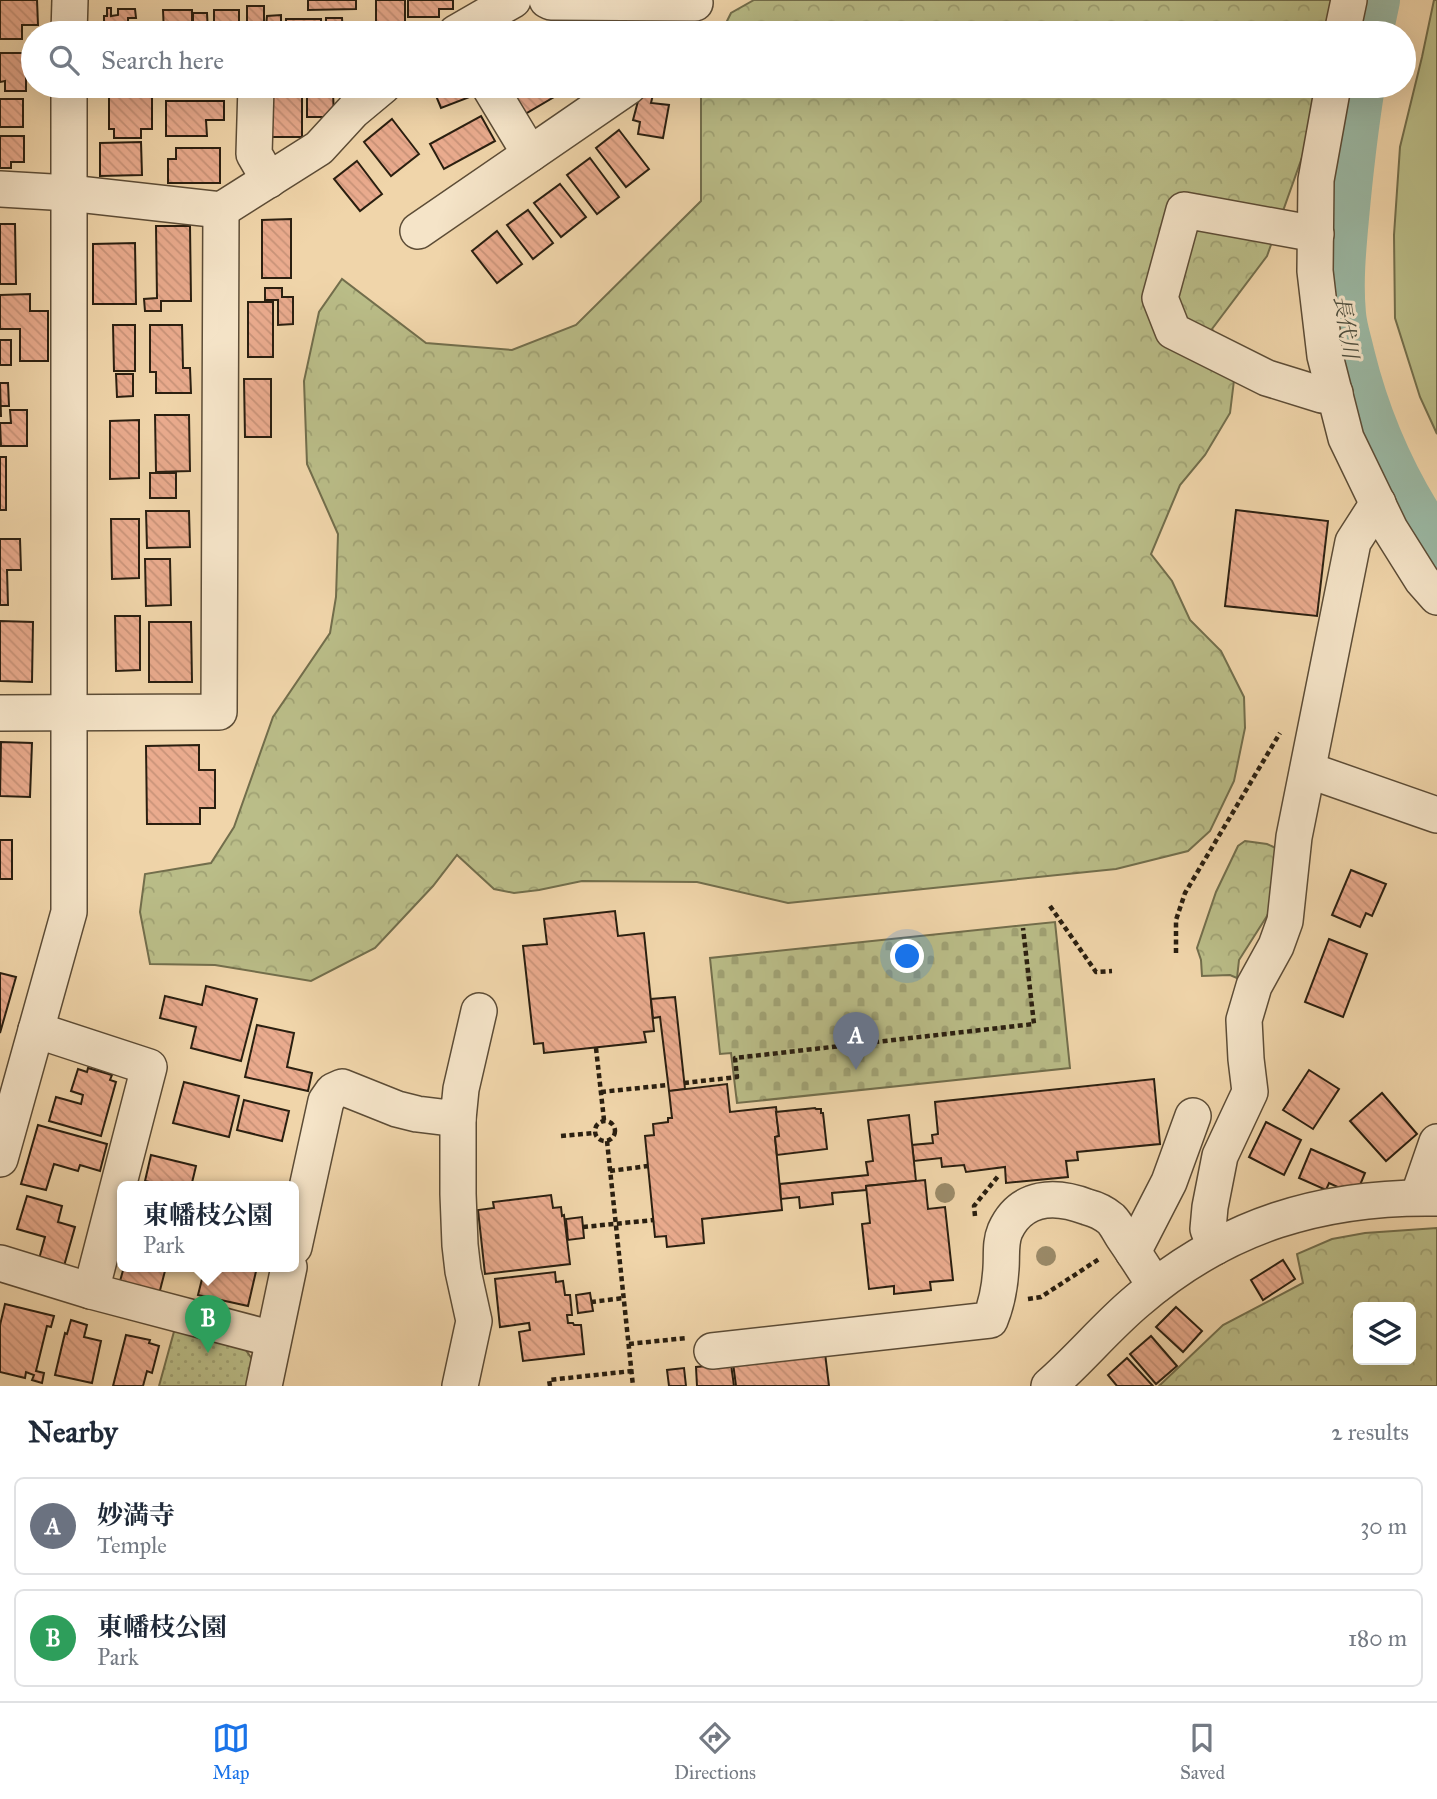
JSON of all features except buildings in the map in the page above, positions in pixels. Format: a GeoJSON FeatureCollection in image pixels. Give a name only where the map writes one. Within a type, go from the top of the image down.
{"type":"FeatureCollection","features":[{"type":"Feature","properties":{"kind":"street"},"geometry":{"type":"LineString","coordinates":[[69,21],[70,0]]}},
{"type":"Feature","properties":{"kind":"street"},"geometry":{"type":"LineString","coordinates":[[478,21],[513,0]]}},
{"type":"Feature","properties":{"kind":"street"},"geometry":{"type":"LineString","coordinates":[[547,0],[644,18],[695,3]]}},
{"type":"Feature","properties":{"kind":"street"},"geometry":{"type":"LineString","coordinates":[[1345,21],[1349,0]]}},
{"type":"Feature","properties":{"kind":"street"},"geometry":{"type":"LineString","coordinates":[[0,1159],[69,912],[69,98]]}},
{"type":"Feature","properties":{"kind":"street"},"geometry":{"type":"LineString","coordinates":[[256,98],[254,154],[269,180]]}},
{"type":"Feature","properties":{"kind":"street"},"geometry":{"type":"LineString","coordinates":[[0,189],[69,193],[221,211],[319,148],[369,98]]}},
{"type":"Feature","properties":{"kind":"street"},"geometry":{"type":"LineString","coordinates":[[496,98],[530,154]]}},
{"type":"Feature","properties":{"kind":"street"},"geometry":{"type":"LineString","coordinates":[[418,231],[612,98]]}},
{"type":"Feature","properties":{"kind":"street"},"geometry":{"type":"LineString","coordinates":[[1331,98],[1316,180],[1316,283],[1325,356],[1346,438],[1390,529],[1437,597]]}},
{"type":"Feature","properties":{"kind":"street"},"geometry":{"type":"LineString","coordinates":[[1316,233],[1184,210],[1160,298],[1172,331],[1266,378],[1322,396],[1335,393]]}},
{"type":"Feature","properties":{"kind":"street"},"geometry":{"type":"LineString","coordinates":[[0,713],[219,712],[221,211]]}},
{"type":"Feature","properties":{"kind":"street"},"geometry":{"type":"LineString","coordinates":[[1215,1247],[1208,1229],[1220,1156],[1250,1092],[1244,1020],[1254,986],[1276,946],[1285,921],[1294,837],[1353,542],[1378,503]]}},
{"type":"Feature","properties":{"kind":"street"},"geometry":{"type":"LineString","coordinates":[[1308,769],[1437,816]]}},
{"type":"Feature","properties":{"kind":"street"},"geometry":{"type":"LineString","coordinates":[[460,1386],[474,1321],[458,1220],[458,1119],[461,1089],[479,1011]]}},
{"type":"Feature","properties":{"kind":"street"},"geometry":{"type":"LineString","coordinates":[[36,1030],[149,1067],[119,1181]]}},
{"type":"Feature","properties":{"kind":"street"},"geometry":{"type":"LineString","coordinates":[[299,1224],[326,1101],[333,1091],[342,1087],[397,1109],[458,1119]]}},
{"type":"Feature","properties":{"kind":"street"},"geometry":{"type":"LineString","coordinates":[[1129,1247],[1169,1182],[1193,1116]]}},
{"type":"Feature","properties":{"kind":"street"},"geometry":{"type":"LineString","coordinates":[[1049,1386],[1123,1313],[1155,1286],[1215,1247],[1266,1223],[1312,1209],[1365,1201],[1427,1197],[1437,1142]]}},
{"type":"Feature","properties":{"kind":"street"},"geometry":{"type":"LineString","coordinates":[[91,1291],[117,1191]]}},
{"type":"Feature","properties":{"kind":"street"},"geometry":{"type":"LineString","coordinates":[[712,1351],[990,1320],[1000,1284],[1001,1249],[1006,1229],[1022,1209],[1040,1200],[1064,1200],[1094,1209],[1112,1220],[1155,1286]]}},
{"type":"Feature","properties":{"kind":"street"},"geometry":{"type":"LineString","coordinates":[[0,1263],[91,1291],[273,1339]]}},
{"type":"Feature","properties":{"kind":"street"},"geometry":{"type":"LineString","coordinates":[[264,1386],[288,1272]]}},
{"type":"Feature","properties":{"kind":"path"},"geometry":{"type":"LineString","coordinates":[[1176,953],[1177,920],[1185,893],[1284,726]]}},
{"type":"Feature","properties":{"kind":"path"},"geometry":{"type":"LineString","coordinates":[[1050,906],[1096,972],[1112,971]]}},
{"type":"Feature","properties":{"kind":"path"},"geometry":{"type":"LineString","coordinates":[[684,1083],[737,1077],[736,1058],[1034,1024],[1023,928]]}},
{"type":"Feature","properties":{"kind":"path"},"geometry":{"type":"LineString","coordinates":[[596,1048],[604,1120]]}},
{"type":"Feature","properties":{"kind":"path"},"geometry":{"type":"LineString","coordinates":[[601,1092],[668,1085]]}},
{"type":"Feature","properties":{"kind":"path"},"geometry":{"type":"LineString","coordinates":[[604,1120],[610,1122],[615,1129],[615,1136],[607,1141],[599,1140],[595,1133],[597,1125],[604,1120]]}},
{"type":"Feature","properties":{"kind":"path"},"geometry":{"type":"LineString","coordinates":[[561,1136],[595,1133]]}},
{"type":"Feature","properties":{"kind":"path"},"geometry":{"type":"LineString","coordinates":[[607,1141],[634,1386]]}},
{"type":"Feature","properties":{"kind":"path"},"geometry":{"type":"LineString","coordinates":[[610,1171],[648,1166]]}},
{"type":"Feature","properties":{"kind":"path"},"geometry":{"type":"LineString","coordinates":[[974,1206],[999,1175]]}},
{"type":"Feature","properties":{"kind":"path"},"geometry":{"type":"LineString","coordinates":[[583,1227],[654,1220]]}},
{"type":"Feature","properties":{"kind":"path"},"geometry":{"type":"LineString","coordinates":[[1041,1297],[1129,1247]]}},
{"type":"Feature","properties":{"kind":"path"},"geometry":{"type":"LineString","coordinates":[[592,1302],[624,1298]]}},
{"type":"Feature","properties":{"kind":"path"},"geometry":{"type":"LineString","coordinates":[[550,1386],[550,1380],[632,1371]]}},
{"type":"Feature","properties":{"kind":"green space"},"geometry":{"type":"Polygon","coordinates":[[[754,0],[1345,0],[1339,21],[727,21],[731,13],[754,0]]]}},
{"type":"Feature","properties":{"kind":"green space"},"geometry":{"type":"Polygon","coordinates":[[[1434,0],[1437,0],[1437,434],[1420,397],[1395,318],[1394,235],[1400,147],[1412,98],[1416,98],[1416,82],[1434,0]]]}},
{"type":"Feature","properties":{"kind":"green space"},"geometry":{"type":"Polygon","coordinates":[[[701,98],[1319,98],[1305,149],[1267,256],[1212,329],[1236,364],[1230,413],[1205,455],[1180,485],[1151,554],[1172,581],[1190,620],[1221,651],[1244,697],[1245,728],[1234,781],[1210,831],[1188,851],[1116,869],[788,903],[697,882],[582,881],[514,893],[494,889],[457,855],[433,886],[375,948],[311,981],[215,965],[150,964],[140,912],[145,874],[211,863],[234,827],[273,717],[330,633],[336,597],[338,534],[307,464],[304,381],[319,312],[342,279],[426,343],[512,350],[576,325],[701,201],[701,98]]]}},
{"type":"Feature","properties":{"kind":"green space"},"geometry":{"type":"Polygon","coordinates":[[[1245,841],[1267,844],[1278,849],[1276,898],[1239,960],[1237,978],[1230,975],[1202,976],[1197,948],[1216,892],[1238,846],[1245,841]]]}},
{"type":"Feature","properties":{"kind":"green space"},"geometry":{"type":"Polygon","coordinates":[[[1055,922],[1070,1068],[737,1103],[731,1053],[720,1054],[710,958],[1055,922]]]}},
{"type":"Feature","properties":{"kind":"green space"},"geometry":{"type":"Polygon","coordinates":[[[1437,1228],[1437,1386],[1159,1386],[1223,1325],[1303,1283],[1297,1254],[1332,1239],[1365,1233],[1437,1228]]]}},
{"type":"Feature","properties":{"kind":"green space"},"geometry":{"type":"Polygon","coordinates":[[[175,1328],[241,1343],[254,1362],[249,1386],[159,1386],[175,1328]]]}},
{"type":"Feature","properties":{"kind":"waterway","name":"長代川"},"geometry":{"type":"LineString","coordinates":[[1370,21],[1374,0]]}},
{"type":"Feature","properties":{"kind":"waterway","name":"長代川"},"geometry":{"type":"LineString","coordinates":[[1357,98],[1340,254],[1341,324],[1364,407],[1384,457],[1408,504],[1437,549]]}},
{"type":"Feature","properties":{"kind":"place","name":"妙満寺"},"geometry":{"type":"Point","coordinates":[856,1070]}},
{"type":"Feature","properties":{"kind":"place","name":"東幡枝公園"},"geometry":{"type":"Point","coordinates":[208,1353]}}]}
